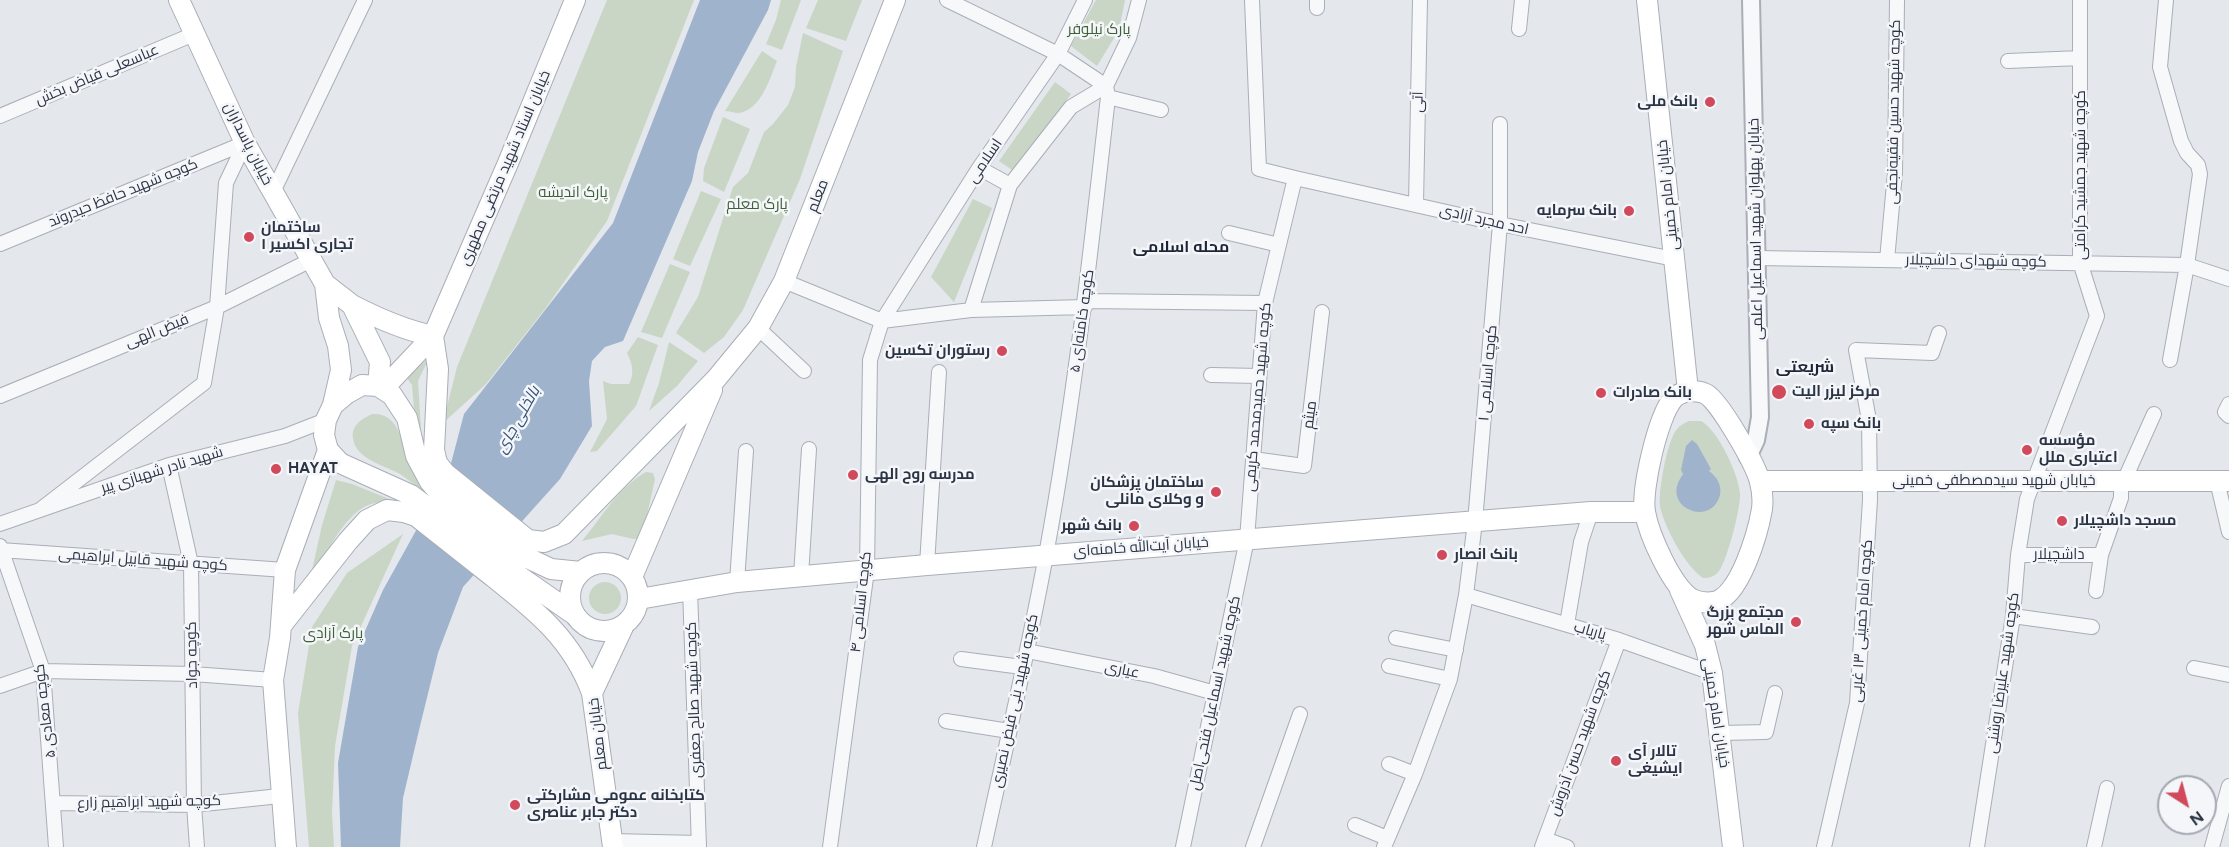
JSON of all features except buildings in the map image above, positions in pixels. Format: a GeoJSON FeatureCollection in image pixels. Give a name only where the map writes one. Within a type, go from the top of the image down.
{"type":"FeatureCollection","features":[{"type":"Feature","properties":{"kind":"main road","name":"خیابان پاسداران"},"geometry":{"type":"LineString","coordinates":[[179,0],[245,143],[325,284]]}},
{"type":"Feature","properties":{"kind":"main road","name":"خیابان استاد شهید مرتضی مطهری"},"geometry":{"type":"LineString","coordinates":[[433,336],[508,163],[574,0]]}},
{"type":"Feature","properties":{"kind":"main road","name":"معلم"},"geometry":{"type":"LineString","coordinates":[[716,379],[758,328],[784,281],[895,0]]}},
{"type":"Feature","properties":{"kind":"main road","name":"خیابان امام خمینی"},"geometry":{"type":"LineString","coordinates":[[1647,0],[1688,391],[1673,398],[1666,411],[1648,469],[1644,496],[1645,512],[1652,537],[1678,585],[1705,645],[1712,673],[1733,847]]}},
{"type":"Feature","properties":{"kind":"main road"},"geometry":{"type":"LineString","coordinates":[[325,284],[352,305],[382,321],[433,336]]}},
{"type":"Feature","properties":{"kind":"main road"},"geometry":{"type":"LineString","coordinates":[[325,284],[329,318],[338,346],[341,370],[324,435],[328,450],[340,463],[411,495],[431,496],[512,560],[591,630],[613,631],[623,627],[631,620],[637,610],[638,587],[624,569],[614,564],[602,563],[590,566],[581,572],[570,593],[575,615]]}},
{"type":"Feature","properties":{"kind":"main road"},"geometry":{"type":"LineString","coordinates":[[352,305],[380,362],[380,387]]}},
{"type":"Feature","properties":{"kind":"main road"},"geometry":{"type":"LineString","coordinates":[[380,387],[433,336]]}},
{"type":"Feature","properties":{"kind":"main road"},"geometry":{"type":"LineString","coordinates":[[281,626],[368,520],[387,510],[404,512],[431,496],[437,463],[434,450],[438,369],[433,336]]}},
{"type":"Feature","properties":{"kind":"main road"},"geometry":{"type":"LineString","coordinates":[[512,560],[564,534],[716,379]]}},
{"type":"Feature","properties":{"kind":"main road"},"geometry":{"type":"LineString","coordinates":[[632,577],[716,379]]}},
{"type":"Feature","properties":{"kind":"main road"},"geometry":{"type":"LineString","coordinates":[[329,412],[346,394],[362,385],[380,387],[392,395],[407,418],[416,456],[430,482],[431,496],[512,560],[538,612],[561,637],[584,671],[592,693]]}},
{"type":"Feature","properties":{"kind":"main road"},"geometry":{"type":"LineString","coordinates":[[1678,585],[1692,599],[1705,603],[1716,602],[1730,592],[1742,573],[1762,507],[1760,481],[1723,411],[1712,398],[1697,391],[1688,391]]}},
{"type":"Feature","properties":{"kind":"main road"},"geometry":{"type":"LineString","coordinates":[[285,847],[273,680],[281,626],[285,570],[328,450]]}},
{"type":"Feature","properties":{"kind":"main road","name":"خیابان شهید سیدمصطفی خمینی"},"geometry":{"type":"LineString","coordinates":[[1760,481],[1870,490],[2222,487]]}},
{"type":"Feature","properties":{"kind":"main road","name":"خیابان آیت‌الله خامنه‌ای"},"geometry":{"type":"LineString","coordinates":[[639,599],[737,582],[1046,554],[1591,512],[1645,512]]}},
{"type":"Feature","properties":{"kind":"main road"},"geometry":{"type":"LineString","coordinates":[[512,560],[551,569],[581,572]]}},
{"type":"Feature","properties":{"kind":"main road","name":"خیابان معلم"},"geometry":{"type":"LineString","coordinates":[[612,844],[592,693],[623,627]]}},
{"type":"Feature","properties":{"kind":"street"},"geometry":{"type":"LineString","coordinates":[[273,192],[365,0]]}},
{"type":"Feature","properties":{"kind":"street"},"geometry":{"type":"LineString","coordinates":[[947,0],[1058,54],[1107,92],[1161,110]]}},
{"type":"Feature","properties":{"kind":"street","name":"اسلامی"},"geometry":{"type":"LineString","coordinates":[[882,321],[979,168],[1058,54],[1085,0]]}},
{"type":"Feature","properties":{"kind":"street"},"geometry":{"type":"LineString","coordinates":[[971,310],[1010,185],[1071,107],[1107,92],[1129,38],[1139,0]]}},
{"type":"Feature","properties":{"kind":"street"},"geometry":{"type":"LineString","coordinates":[[1252,0],[1259,169],[1295,178]]}},
{"type":"Feature","properties":{"kind":"street","name":"آتی"},"geometry":{"type":"LineString","coordinates":[[1416,204],[1420,0]]}},
{"type":"Feature","properties":{"kind":"street"},"geometry":{"type":"LineString","coordinates":[[1519,29],[1522,0]]}},
{"type":"Feature","properties":{"kind":"street","name":"خیابان پهلوان شهید اسماعیل اعلمی"},"geometry":{"type":"LineString","coordinates":[[1748,457],[1756,440],[1760,417],[1751,0]]}},
{"type":"Feature","properties":{"kind":"street","name":"کوچه شهید حسین فقیه‌نجفی"},"geometry":{"type":"LineString","coordinates":[[1887,260],[1895,173],[1897,0]]}},
{"type":"Feature","properties":{"kind":"street","name":"کوچه شهید جمشید کرامتی"},"geometry":{"type":"LineString","coordinates":[[2031,490],[2097,316],[2080,262],[2080,0]]}},
{"type":"Feature","properties":{"kind":"street"},"geometry":{"type":"LineString","coordinates":[[2166,0],[2160,67],[2181,141],[2187,153],[2198,165],[2200,174],[2170,360]]}},
{"type":"Feature","properties":{"kind":"street","name":"عباسعلی فیاض بخش"},"geometry":{"type":"LineString","coordinates":[[0,116],[194,34]]}},
{"type":"Feature","properties":{"kind":"street"},"geometry":{"type":"LineString","coordinates":[[2008,61],[2080,58]]}},
{"type":"Feature","properties":{"kind":"street","name":"کوچه خامنه‌ای ۵"},"geometry":{"type":"LineString","coordinates":[[1046,554],[1085,304],[1107,92]]}},
{"type":"Feature","properties":{"kind":"street","name":"کوچه اسلامی ۱"},"geometry":{"type":"LineString","coordinates":[[1386,843],[1416,774],[1450,679],[1466,595],[1476,522],[1500,224],[1500,124]]}},
{"type":"Feature","properties":{"kind":"street"},"geometry":{"type":"LineString","coordinates":[[41,509],[204,383],[218,307],[226,183],[245,143]]}},
{"type":"Feature","properties":{"kind":"street","name":"کوچه شهید حافظ حیدروند"},"geometry":{"type":"LineString","coordinates":[[0,244],[245,143]]}},
{"type":"Feature","properties":{"kind":"street"},"geometry":{"type":"LineString","coordinates":[[979,168],[1010,185]]}},
{"type":"Feature","properties":{"kind":"street","name":"احد مجرد آزادی"},"geometry":{"type":"LineString","coordinates":[[1295,178],[1500,224],[1674,259]]}},
{"type":"Feature","properties":{"kind":"street","name":"کوچه شهید حمیدمحمد کریمی"},"geometry":{"type":"LineString","coordinates":[[1247,539],[1265,303],[1295,178]]}},
{"type":"Feature","properties":{"kind":"street"},"geometry":{"type":"LineString","coordinates":[[1229,233],[1279,245]]}},
{"type":"Feature","properties":{"kind":"street","name":"کوچه شهدای داشچیلار"},"geometry":{"type":"LineString","coordinates":[[1757,258],[2187,265],[2229,279]]}},
{"type":"Feature","properties":{"kind":"street","name":"فیض الهی"},"geometry":{"type":"LineString","coordinates":[[0,396],[218,307],[311,260]]}},
{"type":"Feature","properties":{"kind":"street"},"geometry":{"type":"LineString","coordinates":[[784,281],[882,321],[971,310],[1085,304],[1265,303]]}},
{"type":"Feature","properties":{"kind":"street","name":"میثم"},"geometry":{"type":"LineString","coordinates":[[1253,459],[1304,466],[1322,312]]}},
{"type":"Feature","properties":{"kind":"street","name":"کوچه اسلامی ۴"},"geometry":{"type":"LineString","coordinates":[[830,847],[867,570],[870,360],[882,321]]}},
{"type":"Feature","properties":{"kind":"street"},"geometry":{"type":"LineString","coordinates":[[758,328],[804,371]]}},
{"type":"Feature","properties":{"kind":"street","name":"کوچه امام خمینی ۱۳ غربی"},"geometry":{"type":"LineString","coordinates":[[1824,847],[1857,703],[1870,490],[1869,420],[1856,350],[1932,353],[1939,333]]}},
{"type":"Feature","properties":{"kind":"street"},"geometry":{"type":"LineString","coordinates":[[927,565],[939,372]]}},
{"type":"Feature","properties":{"kind":"street"},"geometry":{"type":"LineString","coordinates":[[1210,375],[1259,376]]}},
{"type":"Feature","properties":{"kind":"street"},"geometry":{"type":"LineString","coordinates":[[2229,404],[2225,412],[2229,416]]}},
{"type":"Feature","properties":{"kind":"street","name":"شهید نادر شهبازی پیر"},"geometry":{"type":"LineString","coordinates":[[0,524],[169,465],[285,436],[329,412]]}},
{"type":"Feature","properties":{"kind":"street"},"geometry":{"type":"LineString","coordinates":[[2096,591],[2101,555],[2122,487],[2154,414]]}},
{"type":"Feature","properties":{"kind":"street"},"geometry":{"type":"LineString","coordinates":[[801,576],[809,449]]}},
{"type":"Feature","properties":{"kind":"street"},"geometry":{"type":"LineString","coordinates":[[737,582],[746,451]]}},
{"type":"Feature","properties":{"kind":"street","name":"کوچه جواد"},"geometry":{"type":"LineString","coordinates":[[169,465],[191,564],[194,805],[197,847]]}},
{"type":"Feature","properties":{"kind":"street"},"geometry":{"type":"LineString","coordinates":[[2222,487],[2229,531]]}},
{"type":"Feature","properties":{"kind":"street","name":"کوچه شهید علیرضا روشنی"},"geometry":{"type":"LineString","coordinates":[[1977,847],[2013,616],[2018,555],[2031,490]]}},
{"type":"Feature","properties":{"kind":"street"},"geometry":{"type":"LineString","coordinates":[[1567,624],[1581,542],[1591,512]]}},
{"type":"Feature","properties":{"kind":"street","name":"کوچه شهید اسماعیل فتحی‌اصل"},"geometry":{"type":"LineString","coordinates":[[1183,847],[1247,539]]}},
{"type":"Feature","properties":{"kind":"street","name":"کوچه شهید قابیل ابراهیمی"},"geometry":{"type":"LineString","coordinates":[[1,548],[285,570]]}},
{"type":"Feature","properties":{"kind":"street","name":"کوچه معادی ۵"},"geometry":{"type":"LineString","coordinates":[[1,548],[43,671],[56,847]]}},
{"type":"Feature","properties":{"kind":"street","name":"کوچه شهید بنی فیض نصیری"},"geometry":{"type":"LineString","coordinates":[[984,847],[1046,554]]}},
{"type":"Feature","properties":{"kind":"street","name":"داشچیلار"},"geometry":{"type":"LineString","coordinates":[[2018,555],[2101,555]]}},
{"type":"Feature","properties":{"kind":"street","name":"کوچه شهید صالح جعفری"},"geometry":{"type":"LineString","coordinates":[[690,589],[699,845]]}},
{"type":"Feature","properties":{"kind":"street","name":"پاریاب"},"geometry":{"type":"LineString","coordinates":[[1466,595],[1619,640],[1712,673]]}},
{"type":"Feature","properties":{"kind":"street"},"geometry":{"type":"LineString","coordinates":[[2013,616],[2092,627]]}},
{"type":"Feature","properties":{"kind":"street"},"geometry":{"type":"LineString","coordinates":[[1396,638],[1456,650]]}},
{"type":"Feature","properties":{"kind":"street","name":"کوچه شهید حسن آذروش"},"geometry":{"type":"LineString","coordinates":[[1543,843],[1619,640]]}},
{"type":"Feature","properties":{"kind":"street","name":"عیاری"},"geometry":{"type":"LineString","coordinates":[[1027,651],[1154,676],[1215,693]]}},
{"type":"Feature","properties":{"kind":"street"},"geometry":{"type":"LineString","coordinates":[[961,659],[1022,667]]}},
{"type":"Feature","properties":{"kind":"street"},"geometry":{"type":"LineString","coordinates":[[1389,666],[1450,679]]}},
{"type":"Feature","properties":{"kind":"street"},"geometry":{"type":"LineString","coordinates":[[2194,668],[2229,675]]}},
{"type":"Feature","properties":{"kind":"street"},"geometry":{"type":"LineString","coordinates":[[0,686],[43,671],[193,674],[273,680]]}},
{"type":"Feature","properties":{"kind":"street"},"geometry":{"type":"LineString","coordinates":[[1720,733],[1766,732],[1775,693]]}},
{"type":"Feature","properties":{"kind":"street"},"geometry":{"type":"LineString","coordinates":[[1253,847],[1300,714]]}},
{"type":"Feature","properties":{"kind":"street"},"geometry":{"type":"LineString","coordinates":[[946,722],[1009,731]]}},
{"type":"Feature","properties":{"kind":"street"},"geometry":{"type":"LineString","coordinates":[[1389,764],[1416,774]]}},
{"type":"Feature","properties":{"kind":"street"},"geometry":{"type":"LineString","coordinates":[[2094,847],[2107,788]]}},
{"type":"Feature","properties":{"kind":"street"},"geometry":{"type":"LineString","coordinates":[[2212,847],[2229,790]]}},
{"type":"Feature","properties":{"kind":"street","name":"کوچه شهید ابراهیم زارع"},"geometry":{"type":"LineString","coordinates":[[54,803],[194,805],[280,796]]}},
{"type":"Feature","properties":{"kind":"street"},"geometry":{"type":"LineString","coordinates":[[1355,825],[1386,843]]}},
{"type":"Feature","properties":{"kind":"street"},"geometry":{"type":"LineString","coordinates":[[1543,843],[1567,847]]}},
{"type":"Feature","properties":{"kind":"street"},"geometry":{"type":"LineString","coordinates":[[612,844],[699,845]]}},
{"type":"Feature","properties":{"kind":"green space","name":"پارک اندیشه"},"geometry":{"type":"Polygon","coordinates":[[[607,0],[694,0],[607,221],[545,309],[486,384],[443,423],[457,367],[607,0]]]}},
{"type":"Feature","properties":{"kind":"green space"},"geometry":{"type":"Polygon","coordinates":[[[781,0],[801,0],[782,50],[766,44],[781,0]]]}},
{"type":"Feature","properties":{"kind":"green space"},"geometry":{"type":"Polygon","coordinates":[[[818,0],[862,0],[846,41],[806,28],[818,0]]]}},
{"type":"Feature","properties":{"kind":"green space","name":"پارک نیلوفر"},"geometry":{"type":"Polygon","coordinates":[[[1096,0],[1125,0],[1119,30],[1097,66],[1071,46],[1096,0]]]}},
{"type":"Feature","properties":{"kind":"green space","name":"پارک معلم"},"geometry":{"type":"Polygon","coordinates":[[[803,33],[843,51],[800,179],[743,310],[724,337],[704,353],[676,333],[698,297],[733,187],[748,173],[764,132],[788,105],[795,87],[796,67],[803,33]]]}},
{"type":"Feature","properties":{"kind":"green space"},"geometry":{"type":"Polygon","coordinates":[[[762,51],[777,61],[764,92],[747,111],[739,113],[725,111],[762,51]]]}},
{"type":"Feature","properties":{"kind":"green space"},"geometry":{"type":"Polygon","coordinates":[[[1055,82],[1071,94],[1015,172],[999,161],[1055,82]]]}},
{"type":"Feature","properties":{"kind":"green space","name":"پارک معلم"},"geometry":{"type":"Polygon","coordinates":[[[723,117],[750,129],[724,192],[703,181],[704,168],[723,117]]]}},
{"type":"Feature","properties":{"kind":"green space","name":"پارک معلم"},"geometry":{"type":"Polygon","coordinates":[[[701,191],[721,199],[690,266],[673,259],[701,191]]]}},
{"type":"Feature","properties":{"kind":"green space"},"geometry":{"type":"Polygon","coordinates":[[[973,199],[992,208],[954,302],[931,277],[973,199]]]}},
{"type":"Feature","properties":{"kind":"green space"},"geometry":{"type":"Polygon","coordinates":[[[670,264],[690,272],[662,338],[641,332],[670,264]]]}},
{"type":"Feature","properties":{"kind":"green space"},"geometry":{"type":"Polygon","coordinates":[[[638,337],[658,345],[636,406],[597,451],[590,452],[607,419],[603,381],[611,384],[629,384],[632,368],[627,353],[638,337]]]}},
{"type":"Feature","properties":{"kind":"green space"},"geometry":{"type":"Polygon","coordinates":[[[669,342],[698,361],[677,386],[649,411],[659,383],[669,342]]]}},
{"type":"Feature","properties":{"kind":"green space"},"geometry":{"type":"Polygon","coordinates":[[[429,358],[418,381],[421,429],[414,409],[412,385],[406,377],[429,358]]]}},
{"type":"Feature","properties":{"kind":"green space"},"geometry":{"type":"Polygon","coordinates":[[[372,414],[389,418],[394,424],[410,463],[428,491],[426,494],[400,474],[371,460],[359,451],[353,438],[355,426],[372,414]]]}},
{"type":"Feature","properties":{"kind":"green space"},"geometry":{"type":"Polygon","coordinates":[[[1689,421],[1701,421],[1708,426],[1721,443],[1732,465],[1740,494],[1736,521],[1726,557],[1719,571],[1708,578],[1703,578],[1696,573],[1683,556],[1666,525],[1660,506],[1662,478],[1673,435],[1681,425],[1689,421]],[[1683,474],[1678,482],[1677,490],[1681,503],[1692,511],[1709,509],[1683,474]]]}},
{"type":"Feature","properties":{"kind":"green space"},"geometry":{"type":"Polygon","coordinates":[[[646,472],[653,473],[655,479],[642,538],[633,539],[612,534],[582,541],[619,494],[646,472]]]}},
{"type":"Feature","properties":{"kind":"green space"},"geometry":{"type":"Polygon","coordinates":[[[336,480],[394,501],[366,506],[350,518],[337,535],[317,570],[312,570],[322,525],[336,480]]]}},
{"type":"Feature","properties":{"kind":"green space","name":"پارک آزادی"},"geometry":{"type":"Polygon","coordinates":[[[403,534],[352,646],[335,746],[332,813],[334,847],[309,847],[298,713],[312,627],[347,573],[403,534]]]}},
{"type":"Feature","properties":{"kind":"green space"},"geometry":{"type":"Polygon","coordinates":[[[605,582],[617,586],[621,598],[617,610],[605,614],[593,610],[589,598],[593,586],[605,582]]]}},
{"type":"Feature","properties":{"kind":"water","name":"بالخلی چای"},"geometry":{"type":"Polygon","coordinates":[[[700,0],[771,0],[768,10],[714,111],[698,152],[692,181],[623,341],[605,347],[592,361],[589,381],[592,426],[560,479],[463,587],[438,653],[420,726],[403,798],[400,847],[341,847],[338,763],[358,647],[383,590],[449,471],[464,414],[613,223],[700,0]]]}},
{"type":"Feature","properties":{"kind":"water"},"geometry":{"type":"Polygon","coordinates":[[[1692,440],[1697,444],[1711,469],[1709,471],[1720,485],[1720,495],[1715,505],[1707,511],[1689,510],[1681,504],[1677,496],[1677,486],[1683,474],[1681,470],[1686,446],[1692,440]]]}},
{"type":"Feature","properties":{"kind":"place","name":"بانک ملی"},"geometry":{"type":"Point","coordinates":[1710,102]}},
{"type":"Feature","properties":{"kind":"place","name":"بانک سرمایه"},"geometry":{"type":"Point","coordinates":[1629,211]}},
{"type":"Feature","properties":{"kind":"place","name":"ساختمان تجاری اکسیر ۱"},"geometry":{"type":"Point","coordinates":[249,237]}},
{"type":"Feature","properties":{"kind":"place","name":"رستوران تکسین"},"geometry":{"type":"Point","coordinates":[1002,351]}},
{"type":"Feature","properties":{"kind":"place","name":"مرکز لیزر الیت"},"geometry":{"type":"Point","coordinates":[1779,392]}},
{"type":"Feature","properties":{"kind":"place","name":"بانک صادرات"},"geometry":{"type":"Point","coordinates":[1601,393]}},
{"type":"Feature","properties":{"kind":"place","name":"بانک سپه"},"geometry":{"type":"Point","coordinates":[1809,424]}},
{"type":"Feature","properties":{"kind":"place","name":"مؤسسه اعتباری ملل"},"geometry":{"type":"Point","coordinates":[2027,450]}},
{"type":"Feature","properties":{"kind":"place","name":"HAYAT"},"geometry":{"type":"Point","coordinates":[276,469]}},
{"type":"Feature","properties":{"kind":"place","name":"مدرسه روح الهی"},"geometry":{"type":"Point","coordinates":[853,475]}},
{"type":"Feature","properties":{"kind":"place","name":"ساختمان پزشکان و وکلای مانلی"},"geometry":{"type":"Point","coordinates":[1216,492]}},
{"type":"Feature","properties":{"kind":"place","name":"مسجد داشچیلار"},"geometry":{"type":"Point","coordinates":[2062,521]}},
{"type":"Feature","properties":{"kind":"place","name":"بانک شهر"},"geometry":{"type":"Point","coordinates":[1134,526]}},
{"type":"Feature","properties":{"kind":"place","name":"بانک انصار"},"geometry":{"type":"Point","coordinates":[1442,555]}},
{"type":"Feature","properties":{"kind":"place","name":"مجتمع بزرگ الماس شهر"},"geometry":{"type":"Point","coordinates":[1796,622]}},
{"type":"Feature","properties":{"kind":"place","name":"تالار آی ایشیغی"},"geometry":{"type":"Point","coordinates":[1616,761]}},
{"type":"Feature","properties":{"kind":"place","name":"کتابخانه عمومی مشارکتی دکتر جابر عناصری"},"geometry":{"type":"Point","coordinates":[515,805]}},
{"type":"Feature","properties":{"kind":"district","name":"محله اسلامی"},"geometry":{"type":"Point","coordinates":[1181,247]}},
{"type":"Feature","properties":{"kind":"district","name":"شریعتی"},"geometry":{"type":"Point","coordinates":[1805,367]}}]}
